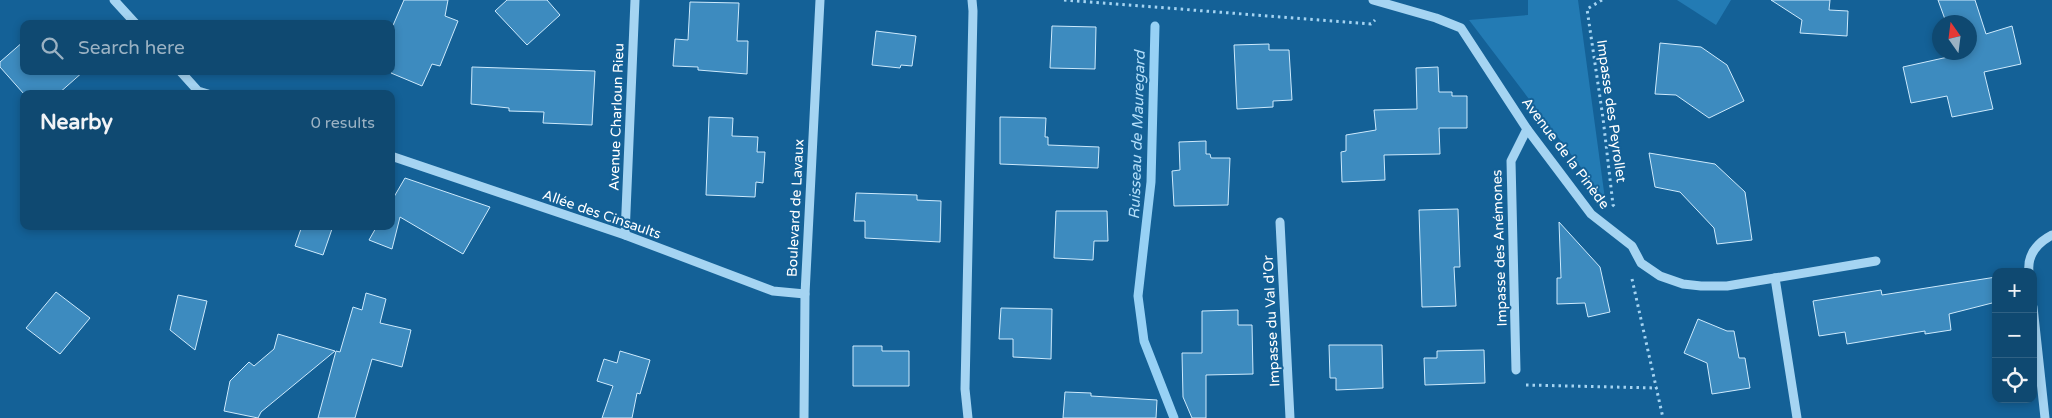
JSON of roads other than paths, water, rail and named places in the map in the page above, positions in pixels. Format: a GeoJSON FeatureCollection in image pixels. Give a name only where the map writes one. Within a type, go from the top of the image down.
{"type":"FeatureCollection","features":[{"type":"Feature","properties":{"kind":"street"},"geometry":{"type":"LineString","coordinates":[[114,0],[132,20]]}},
{"type":"Feature","properties":{"kind":"street","name":"Avenue Charloun Rieu"},"geometry":{"type":"LineString","coordinates":[[625,235],[635,0]]}},
{"type":"Feature","properties":{"kind":"street","name":"Boulevard de Lavaux"},"geometry":{"type":"LineString","coordinates":[[804,418],[805,294],[820,0]]}},
{"type":"Feature","properties":{"kind":"street"},"geometry":{"type":"LineString","coordinates":[[968,418],[964,389],[972,0]]}},
{"type":"Feature","properties":{"kind":"street","name":"Avenue de la Pinède"},"geometry":{"type":"LineString","coordinates":[[1372,0],[1436,18],[1461,28],[1527,129],[1591,214],[1632,246],[1641,263],[1660,276],[1683,284],[1727,286],[1876,262]]}},
{"type":"Feature","properties":{"kind":"street"},"geometry":{"type":"LineString","coordinates":[[184,75],[198,90]]}},
{"type":"Feature","properties":{"kind":"street","name":"Impasse des Anémones"},"geometry":{"type":"LineString","coordinates":[[1516,370],[1510,161],[1527,129]]}},
{"type":"Feature","properties":{"kind":"street","name":"Allée des Cinsaults"},"geometry":{"type":"LineString","coordinates":[[395,157],[625,235],[773,291],[805,294]]}},
{"type":"Feature","properties":{"kind":"street","name":"Impasse du Val d'Or"},"geometry":{"type":"LineString","coordinates":[[1280,222],[1290,418]]}},
{"type":"Feature","properties":{"kind":"street"},"geometry":{"type":"LineString","coordinates":[[2030,268],[2032,252],[2038,242],[2052,236]]}},
{"type":"Feature","properties":{"kind":"street"},"geometry":{"type":"LineString","coordinates":[[1775,278],[1797,418]]}},
{"type":"Feature","properties":{"kind":"street"},"geometry":{"type":"LineString","coordinates":[[2034,313],[2046,418]]}},
{"type":"Feature","properties":{"kind":"waterway","name":"Ruisseau de Mauregard"},"geometry":{"type":"LineString","coordinates":[[1155,26],[1151,182],[1138,296],[1144,341],[1174,418]]}}]}
